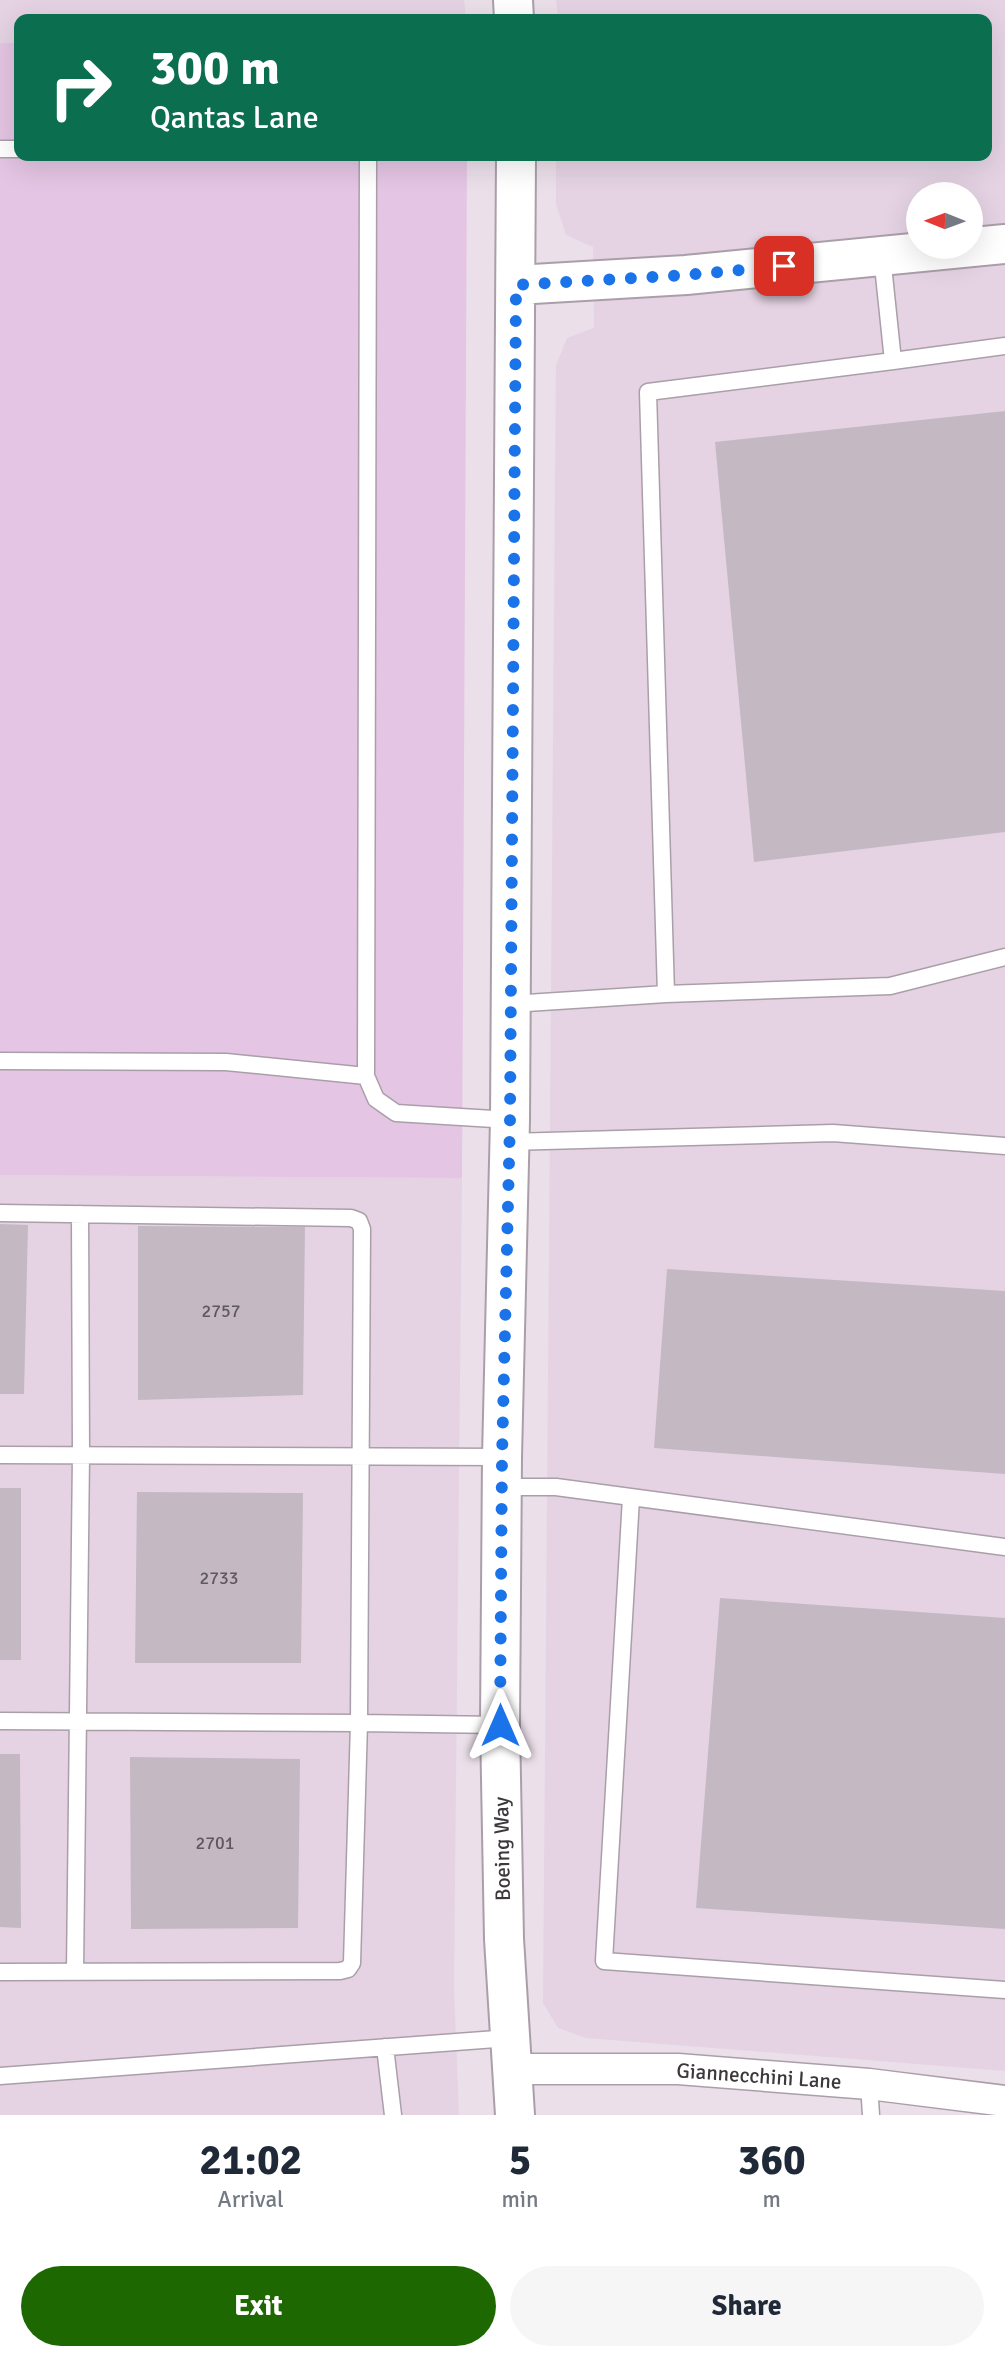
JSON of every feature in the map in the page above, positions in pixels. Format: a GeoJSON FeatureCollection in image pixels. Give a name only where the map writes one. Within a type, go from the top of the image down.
{"type":"FeatureCollection","features":[{"type":"Feature","properties":{"kind":"street","name":"Boeing Way"},"geometry":{"type":"LineString","coordinates":[[515,2115],[505,1939],[500,1725],[502,1472],[510,1131],[516,161]]}},
{"type":"Feature","properties":{"kind":"street"},"geometry":{"type":"LineString","coordinates":[[516,285],[686,275],[1005,244]]}},
{"type":"Feature","properties":{"kind":"street","name":"Giannecchini Lane"},"geometry":{"type":"LineString","coordinates":[[511,2053],[869,2084],[1005,2101]]}},
{"type":"Feature","properties":{"kind":"lane"},"geometry":{"type":"LineString","coordinates":[[368,161],[366,1076],[376,1098],[396,1113],[510,1131],[833,1133],[1005,1146]]}},
{"type":"Feature","properties":{"kind":"lane"},"geometry":{"type":"LineString","coordinates":[[882,256],[893,361]]}},
{"type":"Feature","properties":{"kind":"lane"},"geometry":{"type":"LineString","coordinates":[[666,993],[648,393],[1005,346]]}},
{"type":"Feature","properties":{"kind":"lane"},"geometry":{"type":"LineString","coordinates":[[511,1004],[666,993],[890,986],[1005,957]]}},
{"type":"Feature","properties":{"kind":"lane"},"geometry":{"type":"LineString","coordinates":[[0,1061],[226,1062],[366,1076]]}},
{"type":"Feature","properties":{"kind":"lane"},"geometry":{"type":"LineString","coordinates":[[0,1213],[351,1218],[359,1221],[362,1229],[359,1723],[352,1963],[348,1969],[326,1972],[0,1972]]}},
{"type":"Feature","properties":{"kind":"lane"},"geometry":{"type":"LineString","coordinates":[[75,1972],[81,1455],[80,1214]]}},
{"type":"Feature","properties":{"kind":"lane"},"geometry":{"type":"LineString","coordinates":[[0,1455],[359,1456],[502,1472],[556,1488],[1005,1548]]}},
{"type":"Feature","properties":{"kind":"lane"},"geometry":{"type":"LineString","coordinates":[[631,1498],[604,1961],[1005,1990]]}},
{"type":"Feature","properties":{"kind":"lane"},"geometry":{"type":"LineString","coordinates":[[0,1721],[500,1725]]}},
{"type":"Feature","properties":{"kind":"lane"},"geometry":{"type":"LineString","coordinates":[[0,2076],[385,2047],[511,2053]]}},
{"type":"Feature","properties":{"kind":"lane"},"geometry":{"type":"LineString","coordinates":[[385,2047],[393,2115]]}},
{"type":"Feature","properties":{"kind":"lane"},"geometry":{"type":"LineString","coordinates":[[869,2084],[871,2115]]}},
{"type":"Feature","properties":{"kind":"shaded area"},"geometry":{"type":"Polygon","coordinates":[[[0,0],[464,0],[465,14],[14,14],[14,43],[0,43],[0,0]]]}},
{"type":"Feature","properties":{"kind":"shaded area"},"geometry":{"type":"Polygon","coordinates":[[[556,0],[1005,0],[1005,2071],[586,2038],[558,2028],[543,2003],[556,365],[567,338],[594,328],[593,247],[566,235],[556,204],[556,161],[992,161],[992,14],[557,14],[556,0]]]}},
{"type":"Feature","properties":{"kind":"shaded area"},"geometry":{"type":"Polygon","coordinates":[[[0,43],[14,43],[14,161],[467,161],[462,1178],[0,1175],[0,43]]]}},
{"type":"Feature","properties":{"kind":"shaded area"},"geometry":{"type":"Polygon","coordinates":[[[0,1175],[462,1178],[454,1987],[459,2115],[0,2115],[0,1175]]]}},
{"type":"Feature","properties":{"kind":"building"},"geometry":{"type":"Polygon","coordinates":[[[1005,411],[1005,832],[754,862],[715,442],[1005,411]]]}},
{"type":"Feature","properties":{"kind":"building"},"geometry":{"type":"Polygon","coordinates":[[[0,1224],[28,1225],[24,1394],[0,1394],[0,1224]]]}},
{"type":"Feature","properties":{"kind":"building"},"geometry":{"type":"Polygon","coordinates":[[[138,1226],[305,1227],[303,1395],[138,1400],[138,1226]]]}},
{"type":"Feature","properties":{"kind":"building"},"geometry":{"type":"Polygon","coordinates":[[[667,1269],[1005,1291],[1005,1474],[654,1448],[667,1269]]]}},
{"type":"Feature","properties":{"kind":"building"},"geometry":{"type":"Polygon","coordinates":[[[0,1488],[21,1488],[21,1660],[0,1660],[0,1488]]]}},
{"type":"Feature","properties":{"kind":"building"},"geometry":{"type":"Polygon","coordinates":[[[137,1492],[303,1493],[301,1663],[135,1663],[137,1492]]]}},
{"type":"Feature","properties":{"kind":"building"},"geometry":{"type":"Polygon","coordinates":[[[720,1598],[1005,1618],[1005,1929],[696,1908],[720,1598]]]}},
{"type":"Feature","properties":{"kind":"building"},"geometry":{"type":"Polygon","coordinates":[[[0,1754],[20,1754],[21,1928],[0,1927],[0,1754]]]}},
{"type":"Feature","properties":{"kind":"building"},"geometry":{"type":"Polygon","coordinates":[[[130,1757],[300,1759],[298,1928],[131,1929],[130,1757]]]}},
{"type":"Feature","properties":{"kind":"route"},"geometry":{"type":"LineString","coordinates":[[500,1725],[502,1457],[510,1120],[516,285],[784,266]]}}]}
